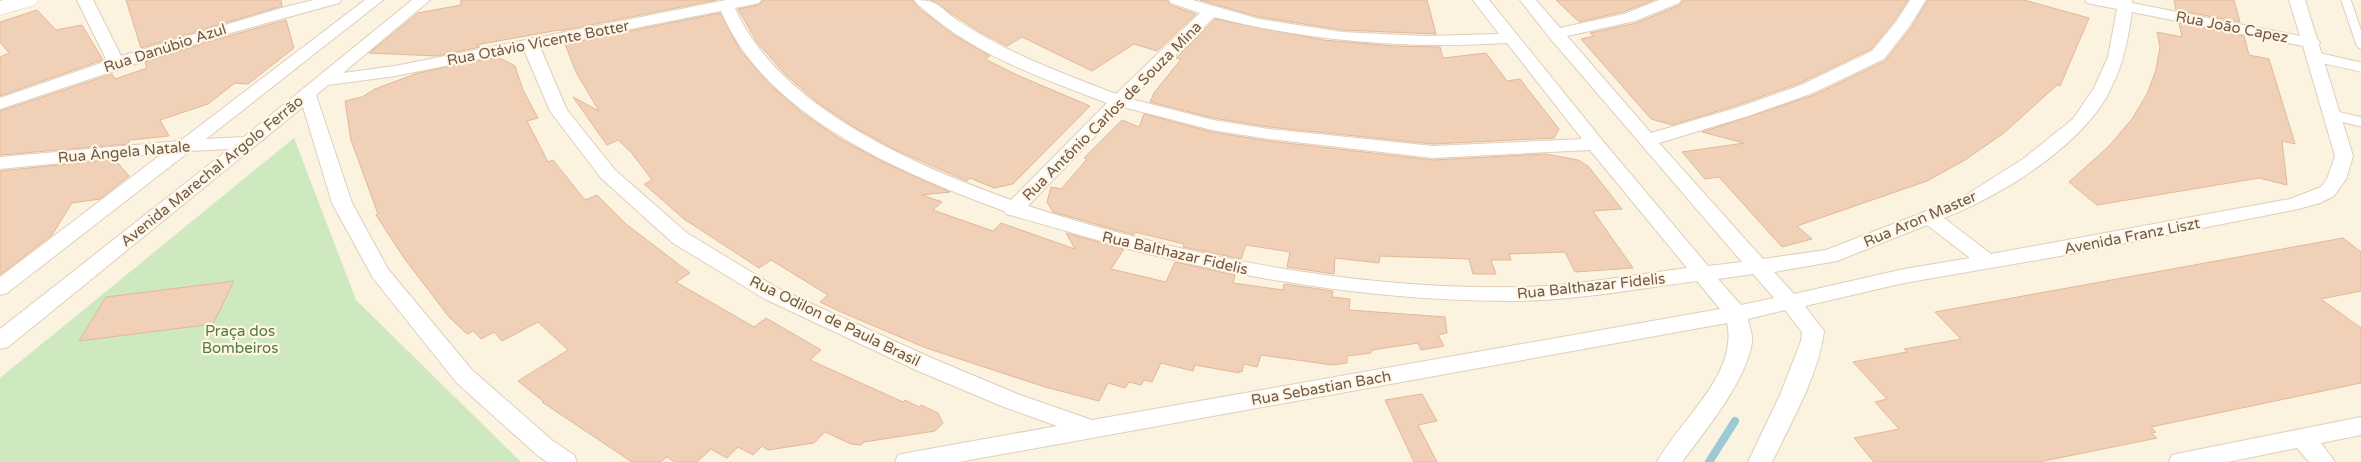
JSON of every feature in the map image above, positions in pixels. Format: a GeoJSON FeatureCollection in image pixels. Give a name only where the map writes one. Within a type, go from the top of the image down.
{"type":"FeatureCollection","features":[{"type":"Feature","properties":{"kind":"main road"},"geometry":{"type":"LineString","coordinates":[[0,8],[28,0]]}},
{"type":"Feature","properties":{"kind":"street"},"geometry":{"type":"LineString","coordinates":[[85,0],[116,63]]}},
{"type":"Feature","properties":{"kind":"street","name":"Rua Danúbio Azul"},"geometry":{"type":"LineString","coordinates":[[0,104],[116,63],[217,31],[333,0]]}},
{"type":"Feature","properties":{"kind":"street"},"geometry":{"type":"LineString","coordinates":[[0,287],[375,0]]}},
{"type":"Feature","properties":{"kind":"street","name":"Avenida Marechal Argolo Ferrão"},"geometry":{"type":"LineString","coordinates":[[0,341],[422,0]]}},
{"type":"Feature","properties":{"kind":"street","name":"Rua Otávio Vicente Botter"},"geometry":{"type":"LineString","coordinates":[[314,88],[753,0]]}},
{"type":"Feature","properties":{"kind":"street"},"geometry":{"type":"LineString","coordinates":[[922,0],[953,25],[998,52],[1035,69],[1118,101],[1148,110],[1231,128],[1434,152],[1596,144]]}},
{"type":"Feature","properties":{"kind":"street"},"geometry":{"type":"LineString","coordinates":[[1177,0],[1210,12],[1262,25],[1372,40],[1458,42],[1511,38]]}},
{"type":"Feature","properties":{"kind":"street"},"geometry":{"type":"LineString","coordinates":[[1481,0],[1596,144],[1736,314],[1741,340],[1736,357],[1725,380],[1670,462]]}},
{"type":"Feature","properties":{"kind":"street"},"geometry":{"type":"LineString","coordinates":[[1528,0],[1555,34],[1758,267],[1790,300],[1813,331],[1814,337],[1802,369],[1760,462]]}},
{"type":"Feature","properties":{"kind":"street"},"geometry":{"type":"LineString","coordinates":[[1555,34],[1629,18],[1673,0]]}},
{"type":"Feature","properties":{"kind":"street"},"geometry":{"type":"LineString","coordinates":[[1648,140],[1742,112],[1807,89],[1878,55],[1903,24],[1918,0]]}},
{"type":"Feature","properties":{"kind":"street","name":"Rua João Capez"},"geometry":{"type":"LineString","coordinates":[[2093,0],[2124,3],[2314,50]]}},
{"type":"Feature","properties":{"kind":"street","name":"Avenida Franz Liszt"},"geometry":{"type":"LineString","coordinates":[[1736,314],[1790,300],[2291,205],[2325,196],[2339,176],[2344,156],[2314,50],[2297,0]]}},
{"type":"Feature","properties":{"kind":"street","name":"Rua Aron Master"},"geometry":{"type":"LineString","coordinates":[[1758,267],[1830,256],[1931,218],[1970,201],[2030,162],[2080,123],[2103,88],[2116,57],[2124,3]]}},
{"type":"Feature","properties":{"kind":"street","name":"Rua Balthazar Fidelis"},"geometry":{"type":"LineString","coordinates":[[726,5],[734,26],[765,68],[806,105],[907,165],[1013,210],[1079,231],[1286,277],[1404,290],[1511,294],[1578,290],[1758,267]]}},
{"type":"Feature","properties":{"kind":"street","name":"Rua Antônio Carlos de Souza Mina"},"geometry":{"type":"LineString","coordinates":[[1013,210],[1118,101],[1210,12]]}},
{"type":"Feature","properties":{"kind":"street","name":"Rua Odilon de Paula Brasil"},"geometry":{"type":"LineString","coordinates":[[530,44],[559,111],[608,174],[680,238],[781,298],[926,365],[1012,401],[1088,428]]}},
{"type":"Feature","properties":{"kind":"street"},"geometry":{"type":"LineString","coordinates":[[314,88],[326,148],[342,203],[380,273],[464,376],[545,448],[564,462]]}},
{"type":"Feature","properties":{"kind":"street","name":"Rua Ângela Natale"},"geometry":{"type":"LineString","coordinates":[[0,163],[248,142]]}},
{"type":"Feature","properties":{"kind":"street"},"geometry":{"type":"LineString","coordinates":[[1931,218],[1988,261]]}},
{"type":"Feature","properties":{"kind":"street","name":"Rua Sebastian Bach"},"geometry":{"type":"LineString","coordinates":[[907,462],[1088,428],[1736,314]]}},
{"type":"Feature","properties":{"kind":"street"},"geometry":{"type":"LineString","coordinates":[[2181,462],[2361,426]]}},
{"type":"Feature","properties":{"kind":"street"},"geometry":{"type":"LineString","coordinates":[[2302,438],[2323,462]]}},
{"type":"Feature","properties":{"kind":"lane"},"geometry":{"type":"LineString","coordinates":[[2346,0],[2361,44]]}},
{"type":"Feature","properties":{"kind":"lane"},"geometry":{"type":"LineString","coordinates":[[2314,50],[2361,67]]}},
{"type":"Feature","properties":{"kind":"lane"},"geometry":{"type":"LineString","coordinates":[[2333,115],[2361,122]]}},
{"type":"Feature","properties":{"kind":"green space","name":"Praça dos Bombeiros"},"geometry":{"type":"Polygon","coordinates":[[[294,138],[356,300],[521,462],[0,462],[0,378],[294,138]]]}},
{"type":"Feature","properties":{"kind":"building"},"geometry":{"type":"Polygon","coordinates":[[[126,0],[281,0],[282,6],[141,48],[126,0]]]}},
{"type":"Feature","properties":{"kind":"building"},"geometry":{"type":"Polygon","coordinates":[[[461,0],[716,0],[560,31],[476,45],[480,47],[437,56],[369,53],[418,13],[461,5],[461,0]]]}},
{"type":"Feature","properties":{"kind":"building"},"geometry":{"type":"Polygon","coordinates":[[[763,0],[912,0],[920,9],[952,34],[990,56],[985,59],[1017,75],[1090,106],[1013,184],[994,188],[970,178],[967,181],[894,149],[854,127],[817,102],[785,74],[757,42],[738,9],[759,5],[763,0]]]}},
{"type":"Feature","properties":{"kind":"building"},"geometry":{"type":"Polygon","coordinates":[[[931,0],[1167,0],[1170,5],[1196,14],[1157,51],[1134,44],[1092,71],[1022,37],[1007,46],[980,32],[931,0]]]}},
{"type":"Feature","properties":{"kind":"building"},"geometry":{"type":"Polygon","coordinates":[[[1200,0],[1427,0],[1436,34],[1342,30],[1259,17],[1200,0]]]}},
{"type":"Feature","properties":{"kind":"building"},"geometry":{"type":"Polygon","coordinates":[[[1556,0],[1654,0],[1623,12],[1579,22],[1556,0]]]}},
{"type":"Feature","properties":{"kind":"building"},"geometry":{"type":"Polygon","coordinates":[[[1683,0],[1908,0],[1871,49],[1800,83],[1735,106],[1672,125],[1651,119],[1581,39],[1594,36],[1590,33],[1636,23],[1680,5],[1683,0]]]}},
{"type":"Feature","properties":{"kind":"building"},"geometry":{"type":"Polygon","coordinates":[[[1928,0],[2024,0],[2089,18],[2060,86],[2057,85],[2004,133],[1965,160],[1927,181],[1797,226],[1812,239],[1782,247],[1719,177],[1705,179],[1682,152],[1744,143],[1702,132],[1814,95],[1885,61],[1911,28],[1928,0]]]}},
{"type":"Feature","properties":{"kind":"building"},"geometry":{"type":"Polygon","coordinates":[[[2174,0],[2234,0],[2240,22],[2176,10],[2174,0]]]}},
{"type":"Feature","properties":{"kind":"building"},"geometry":{"type":"Polygon","coordinates":[[[37,10],[56,30],[82,25],[103,60],[0,96],[0,57],[9,53],[0,42],[0,22],[37,10]]]}},
{"type":"Feature","properties":{"kind":"building"},"geometry":{"type":"Polygon","coordinates":[[[720,13],[740,50],[768,83],[802,113],[840,139],[881,161],[950,192],[922,195],[942,202],[933,210],[993,231],[1001,223],[1075,249],[1066,233],[1124,249],[1111,269],[1166,282],[1175,262],[1235,275],[1233,283],[1283,290],[1284,284],[1333,291],[1332,297],[1350,299],[1349,310],[1445,317],[1447,333],[1438,335],[1444,346],[1421,350],[1418,343],[1372,350],[1371,353],[1347,356],[1347,363],[1332,365],[1261,355],[1257,367],[1244,364],[1242,372],[1239,371],[1239,373],[1195,365],[1193,371],[1161,363],[1152,382],[1144,380],[1141,385],[1129,382],[1125,388],[1108,383],[1099,401],[1045,387],[926,348],[841,312],[820,302],[828,295],[771,260],[759,268],[684,219],[644,184],[652,180],[631,152],[618,140],[607,145],[573,97],[599,111],[576,72],[565,44],[720,13]]]}},
{"type":"Feature","properties":{"kind":"building"},"geometry":{"type":"Polygon","coordinates":[[[1215,19],[1323,40],[1395,46],[1440,47],[1443,58],[1486,53],[1507,81],[1520,79],[1559,129],[1554,138],[1433,144],[1269,127],[1213,118],[1150,102],[1154,93],[1181,59],[1176,58],[1215,19]]]}},
{"type":"Feature","properties":{"kind":"building"},"geometry":{"type":"Polygon","coordinates":[[[286,20],[294,48],[248,84],[235,83],[208,104],[160,120],[169,136],[130,140],[128,144],[0,155],[0,111],[112,74],[115,79],[147,68],[145,62],[286,20]]]}},
{"type":"Feature","properties":{"kind":"building"},"geometry":{"type":"Polygon","coordinates":[[[2179,23],[2244,36],[2249,55],[2269,59],[2295,144],[2282,141],[2287,185],[2259,178],[2097,205],[2069,182],[2109,146],[2132,119],[2147,94],[2156,70],[2160,47],[2157,32],[2182,37],[2179,23]]]}},
{"type":"Feature","properties":{"kind":"building"},"geometry":{"type":"Polygon","coordinates":[[[498,57],[515,66],[523,90],[538,118],[527,121],[548,162],[553,160],[585,200],[597,195],[626,224],[690,273],[676,282],[754,327],[766,318],[821,350],[810,360],[903,402],[905,400],[919,407],[921,405],[938,413],[943,423],[935,431],[864,442],[861,445],[851,444],[825,432],[814,443],[768,450],[762,446],[753,455],[738,447],[727,458],[711,449],[697,462],[675,462],[667,457],[660,462],[632,462],[542,402],[544,402],[518,381],[568,350],[538,322],[502,341],[494,332],[481,339],[473,331],[467,334],[449,317],[404,258],[376,215],[378,214],[351,140],[345,101],[362,97],[375,89],[418,73],[498,57]]]}},
{"type":"Feature","properties":{"kind":"building"},"geometry":{"type":"Polygon","coordinates":[[[1144,114],[1212,132],[1269,141],[1433,160],[1546,154],[1578,160],[1588,166],[1622,209],[1593,211],[1633,268],[1575,272],[1565,252],[1509,254],[1511,260],[1491,260],[1496,274],[1473,274],[1469,259],[1380,256],[1379,263],[1335,258],[1334,274],[1287,267],[1290,252],[1246,245],[1241,259],[1183,247],[1184,244],[1135,232],[1134,235],[1053,212],[1047,202],[1051,187],[1061,189],[1087,159],[1084,158],[1122,120],[1139,127],[1144,114]]]}},
{"type":"Feature","properties":{"kind":"building"},"geometry":{"type":"Polygon","coordinates":[[[117,159],[116,161],[129,176],[100,199],[72,203],[52,235],[0,275],[0,171],[117,159]]]}},
{"type":"Feature","properties":{"kind":"building"},"geometry":{"type":"Polygon","coordinates":[[[2343,238],[2361,252],[2361,291],[2321,299],[2361,328],[2361,383],[2151,427],[2156,432],[2151,433],[2157,438],[2039,462],[1874,462],[1854,438],[1899,429],[1875,402],[1887,399],[1853,362],[1907,352],[1904,349],[1961,339],[1935,312],[2343,238]]]}},
{"type":"Feature","properties":{"kind":"building"},"geometry":{"type":"Polygon","coordinates":[[[234,281],[213,324],[79,341],[106,297],[234,281]]]}},
{"type":"Feature","properties":{"kind":"building"},"geometry":{"type":"Polygon","coordinates":[[[1422,394],[1437,421],[1418,425],[1437,462],[1414,462],[1385,400],[1422,394]]]}},
{"type":"Feature","properties":{"kind":"waterway"},"geometry":{"type":"LineString","coordinates":[[1709,462],[1735,421]]}}]}
